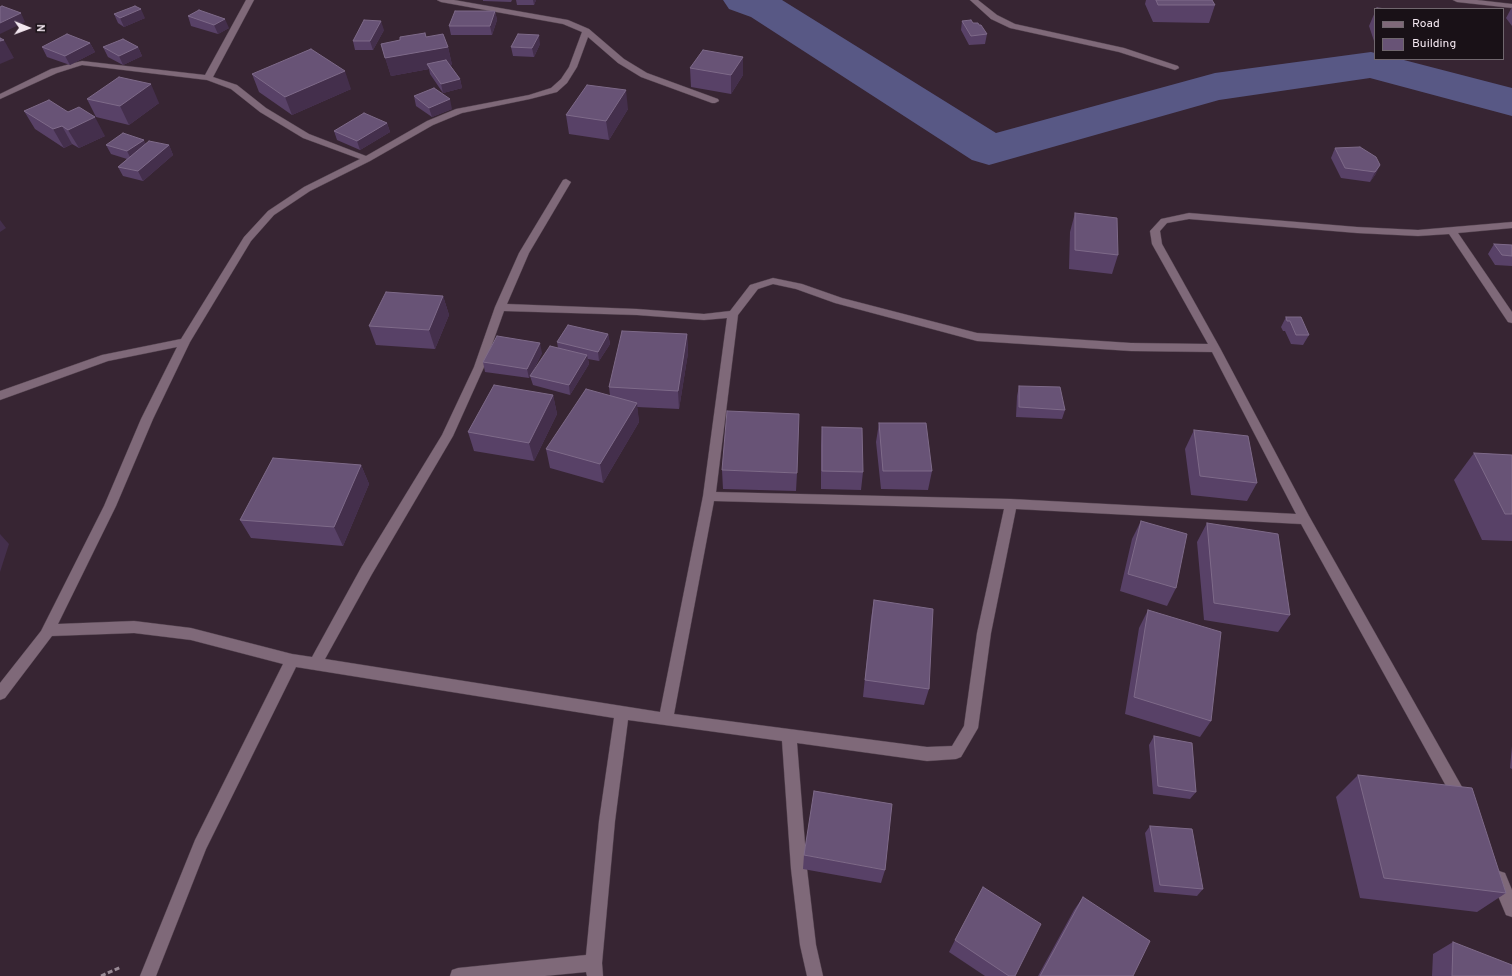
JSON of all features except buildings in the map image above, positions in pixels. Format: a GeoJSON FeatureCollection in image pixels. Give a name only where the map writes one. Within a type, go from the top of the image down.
{"type":"FeatureCollection","features":[{"type":"Feature","properties":{"kind":"street"},"geometry":{"type":"LineString","coordinates":[[208,78],[250,0]]}},
{"type":"Feature","properties":{"kind":"street"},"geometry":{"type":"LineString","coordinates":[[441,0],[565,22],[586,31],[621,61],[644,75],[715,101]]}},
{"type":"Feature","properties":{"kind":"street"},"geometry":{"type":"LineString","coordinates":[[974,0],[994,17],[1013,26],[1121,50],[1175,68]]}},
{"type":"Feature","properties":{"kind":"street"},"geometry":{"type":"LineString","coordinates":[[1457,0],[1512,6]]}},
{"type":"Feature","properties":{"kind":"street"},"geometry":{"type":"LineString","coordinates":[[0,694],[49,630],[110,506],[147,419],[185,342],[247,239],[271,213],[307,189],[367,159],[430,123],[459,111],[530,97],[554,90],[564,81],[572,67],[586,31]]}},
{"type":"Feature","properties":{"kind":"street"},"geometry":{"type":"LineString","coordinates":[[0,97],[54,71],[82,63],[208,78],[234,87],[263,110],[306,136],[367,159]]}},
{"type":"Feature","properties":{"kind":"street"},"geometry":{"type":"LineString","coordinates":[[315,664],[367,570],[447,436],[479,367],[500,307],[524,253],[566,182]]}},
{"type":"Feature","properties":{"kind":"street"},"geometry":{"type":"LineString","coordinates":[[1465,806],[1305,519],[1215,348],[1158,244],[1155,230],[1164,221],[1189,216],[1357,230],[1418,233],[1512,225]]}},
{"type":"Feature","properties":{"kind":"street"},"geometry":{"type":"LineString","coordinates":[[1452,231],[1512,320]]}},
{"type":"Feature","properties":{"kind":"street"},"geometry":{"type":"LineString","coordinates":[[666,719],[709,496],[733,314],[754,287],[773,281],[798,286],[839,300],[977,338],[1131,347],[1215,348]]}},
{"type":"Feature","properties":{"kind":"street"},"geometry":{"type":"LineString","coordinates":[[500,307],[637,312],[704,317],[733,314]]}},
{"type":"Feature","properties":{"kind":"street"},"geometry":{"type":"LineString","coordinates":[[0,396],[10,391],[106,358],[185,342]]}},
{"type":"Feature","properties":{"kind":"street"},"geometry":{"type":"LineString","coordinates":[[709,496],[1011,504],[1305,519]]}},
{"type":"Feature","properties":{"kind":"street"},"geometry":{"type":"LineString","coordinates":[[49,630],[134,627],[191,634],[292,660],[622,714],[928,754],[956,752],[970,728],[984,633],[1011,504]]}},
{"type":"Feature","properties":{"kind":"street"},"geometry":{"type":"LineString","coordinates":[[148,976],[200,845],[292,660]]}},
{"type":"Feature","properties":{"kind":"street"},"geometry":{"type":"LineString","coordinates":[[458,976],[594,970],[607,821],[622,714]]}},
{"type":"Feature","properties":{"kind":"street"},"geometry":{"type":"LineString","coordinates":[[789,735],[799,869],[808,945],[815,976]]}},
{"type":"Feature","properties":{"kind":"street"},"geometry":{"type":"LineString","coordinates":[[1494,868],[1512,909]]}},
{"type":"Feature","properties":{"kind":"waterway"},"geometry":{"type":"LineString","coordinates":[[744,0],[766,8],[989,150],[1215,87],[1371,65],[1512,102]]}}]}
